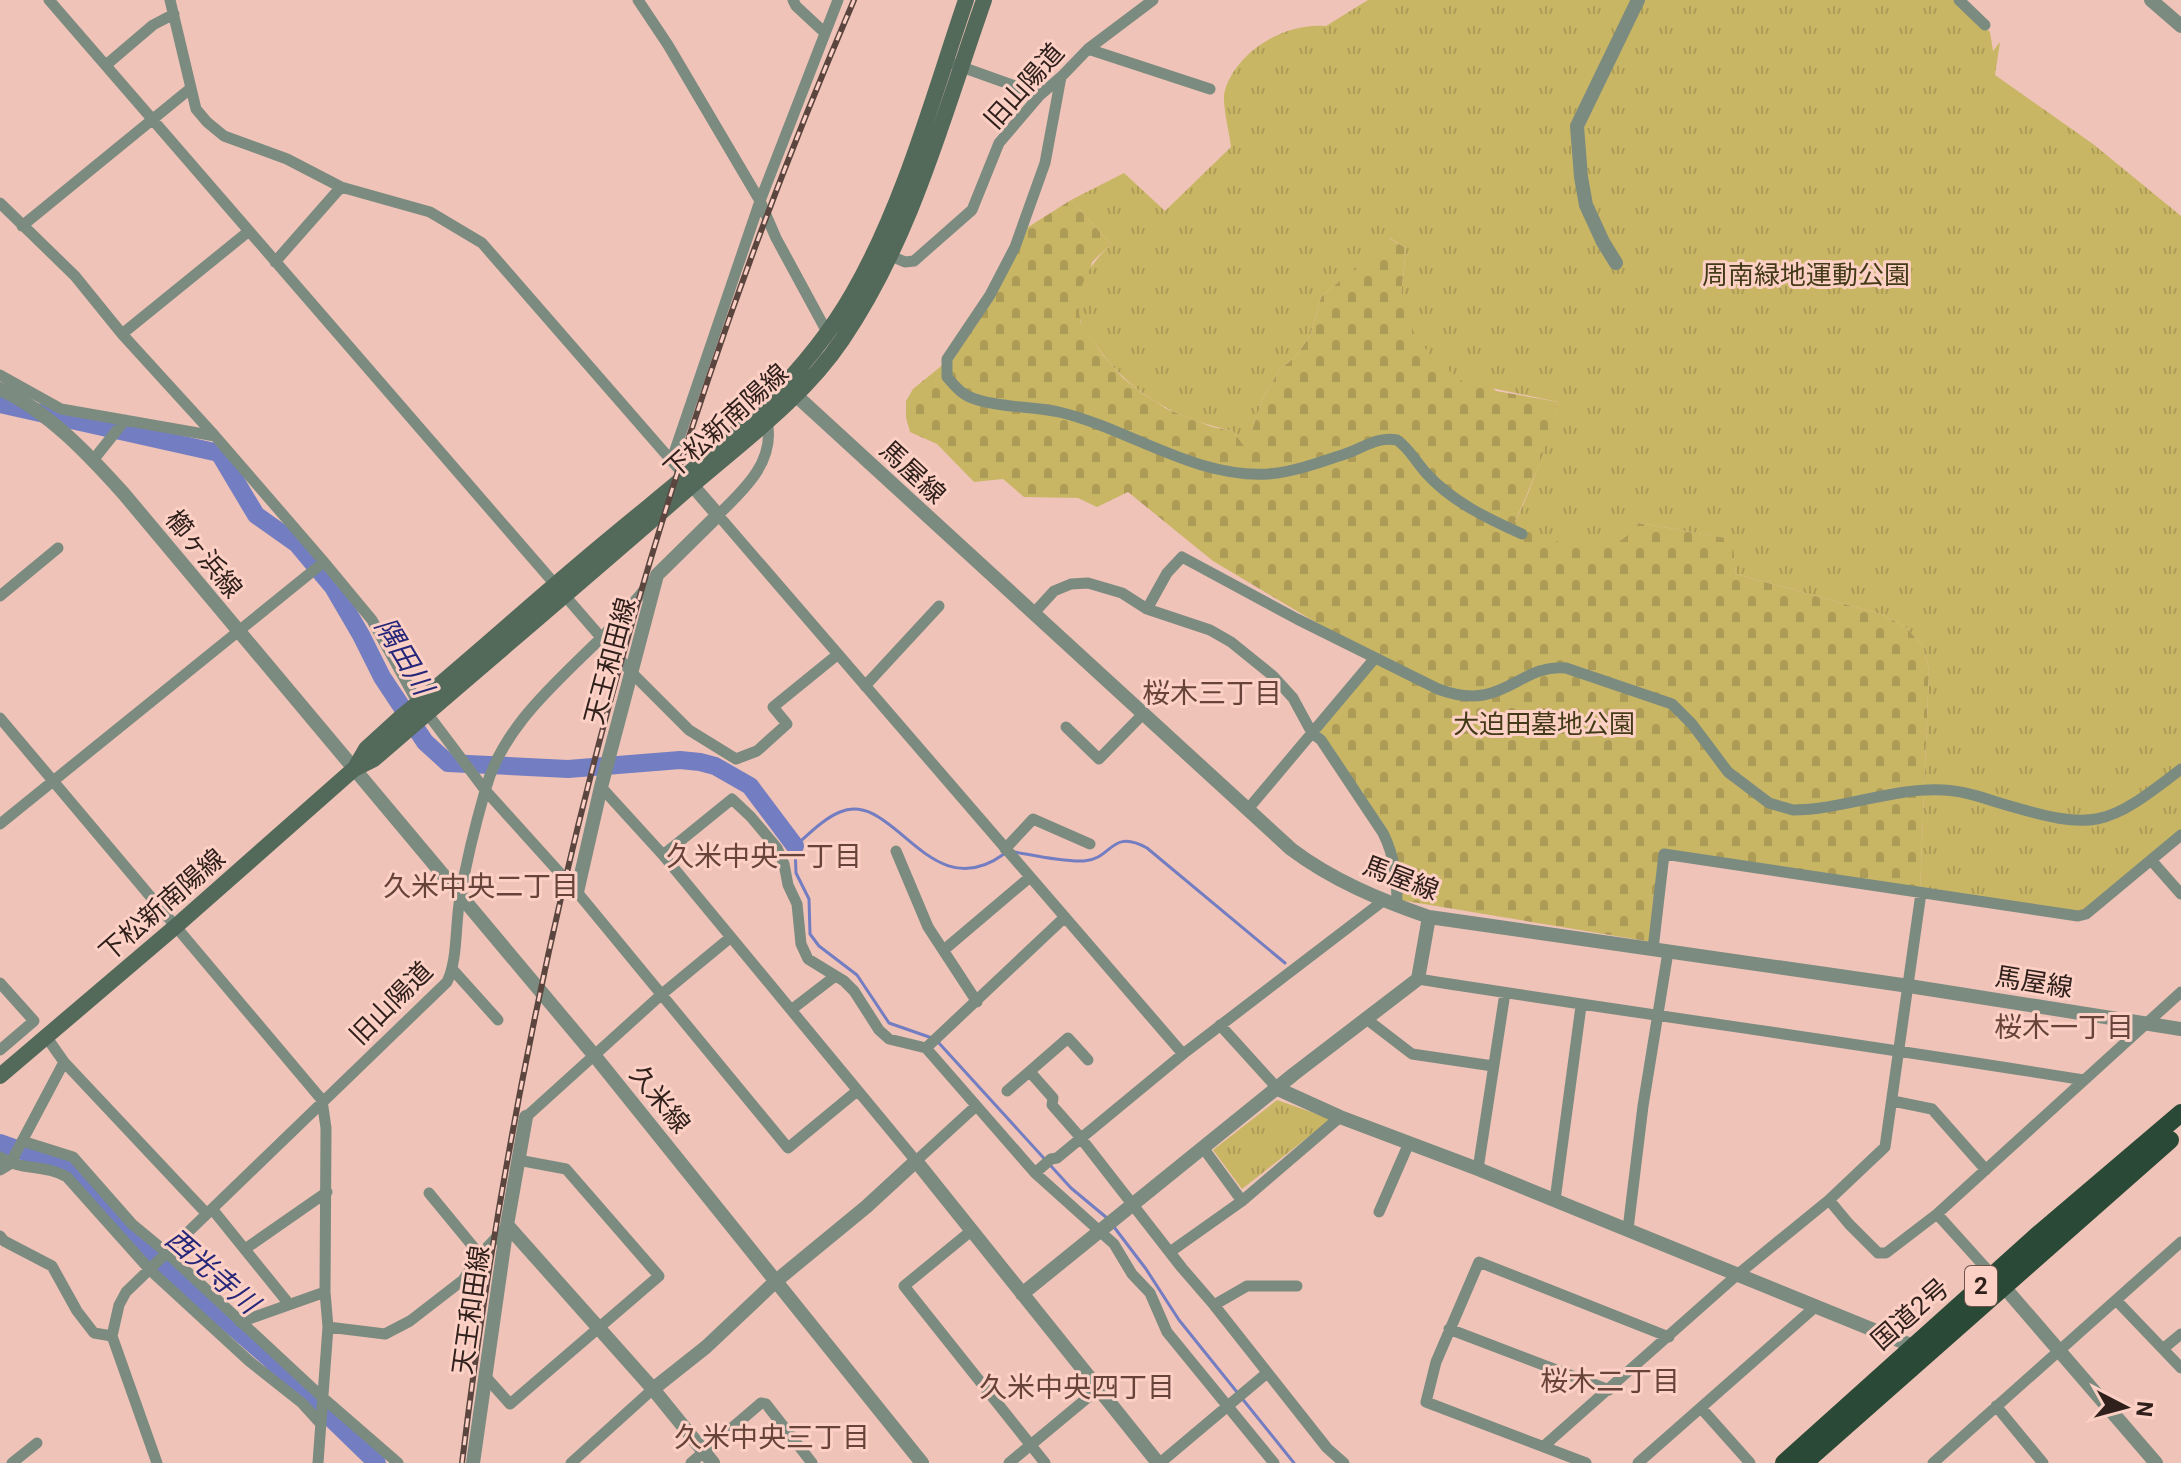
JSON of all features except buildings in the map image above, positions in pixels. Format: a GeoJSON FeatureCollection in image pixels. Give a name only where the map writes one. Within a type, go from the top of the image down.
{"type":"FeatureCollection","features":[{"type":"Feature","properties":{"kind":"highway","name":"国道2号"},"geometry":{"type":"LineString","coordinates":[[1804,1463],[2181,1113]]}},
{"type":"Feature","properties":{"kind":"highway","name":"国道2号"},"geometry":{"type":"LineString","coordinates":[[1784,1463],[1913,1346],[1999,1282],[2181,1130]]}},
{"type":"Feature","properties":{"kind":"main road","name":"下松新南陽線"},"geometry":{"type":"LineString","coordinates":[[953,64],[966,0]]}},
{"type":"Feature","properties":{"kind":"main road","name":"下松新南陽線"},"geometry":{"type":"LineString","coordinates":[[0,1076],[354,769],[374,759],[405,723],[688,480],[840,343],[884,253],[897,199],[953,64],[984,0]]}},
{"type":"Feature","properties":{"kind":"main road","name":"下松新南陽線"},"geometry":{"type":"LineString","coordinates":[[688,480],[767,421],[884,253]]}},
{"type":"Feature","properties":{"kind":"street"},"geometry":{"type":"LineString","coordinates":[[49,0],[631,672],[689,730],[736,759],[757,751],[787,724],[773,707],[837,655]]}},
{"type":"Feature","properties":{"kind":"street"},"geometry":{"type":"LineString","coordinates":[[170,0],[196,109],[224,136],[287,159],[341,187],[430,212],[482,243],[672,459],[837,655],[1183,1054]]}},
{"type":"Feature","properties":{"kind":"street"},"geometry":{"type":"LineString","coordinates":[[638,0],[760,201],[776,238],[827,332]]}},
{"type":"Feature","properties":{"kind":"street"},"geometry":{"type":"LineString","coordinates":[[793,0],[825,33]]}},
{"type":"Feature","properties":{"kind":"street"},"geometry":{"type":"LineString","coordinates":[[672,459],[760,201],[838,0]]}},
{"type":"Feature","properties":{"kind":"street","name":"旧山陽道"},"geometry":{"type":"LineString","coordinates":[[884,253],[905,262],[914,261],[972,210],[999,143],[1040,95],[1088,49],[1153,0]]}},
{"type":"Feature","properties":{"kind":"street"},"geometry":{"type":"LineString","coordinates":[[1616,263],[1586,205],[1577,126],[1638,0]]}},
{"type":"Feature","properties":{"kind":"street"},"geometry":{"type":"LineString","coordinates":[[1959,0],[1985,25]]}},
{"type":"Feature","properties":{"kind":"street"},"geometry":{"type":"LineString","coordinates":[[2153,1],[2181,26]]}},
{"type":"Feature","properties":{"kind":"street"},"geometry":{"type":"LineString","coordinates":[[106,65],[153,25],[174,14]]}},
{"type":"Feature","properties":{"kind":"street"},"geometry":{"type":"LineString","coordinates":[[1088,49],[1210,89]]}},
{"type":"Feature","properties":{"kind":"street"},"geometry":{"type":"LineString","coordinates":[[953,64],[1040,95]]}},
{"type":"Feature","properties":{"kind":"street"},"geometry":{"type":"LineString","coordinates":[[1061,77],[1045,163],[1015,247],[990,295],[947,359],[947,377],[963,394],[977,400],[1058,412],[1211,468],[1249,474],[1302,467],[1349,453],[1381,439],[1397,440],[1426,474],[1448,493],[1500,525],[1522,534]]}},
{"type":"Feature","properties":{"kind":"street"},"geometry":{"type":"LineString","coordinates":[[22,226],[191,88]]}},
{"type":"Feature","properties":{"kind":"street"},"geometry":{"type":"LineString","coordinates":[[275,262],[341,187]]}},
{"type":"Feature","properties":{"kind":"street"},"geometry":{"type":"LineString","coordinates":[[0,203],[75,276],[122,334],[324,562],[372,620],[421,710],[485,790],[577,892],[788,1148],[857,1091]]}},
{"type":"Feature","properties":{"kind":"street"},"geometry":{"type":"LineString","coordinates":[[122,334],[249,231]]}},
{"type":"Feature","properties":{"kind":"street"},"geometry":{"type":"LineString","coordinates":[[0,375],[61,409],[215,436]]}},
{"type":"Feature","properties":{"kind":"street","name":"櫛ヶ浜線"},"geometry":{"type":"LineString","coordinates":[[0,389],[16,396],[94,459],[354,769]]}},
{"type":"Feature","properties":{"kind":"street","name":"馬屋線"},"geometry":{"type":"LineString","coordinates":[[790,390],[1313,866],[1390,903],[1429,917],[1909,986],[2181,1029]]}},
{"type":"Feature","properties":{"kind":"street"},"geometry":{"type":"LineString","coordinates":[[94,459],[125,420]]}},
{"type":"Feature","properties":{"kind":"street"},"geometry":{"type":"LineString","coordinates":[[718,515],[748,487],[760,466],[770,437],[767,421]]}},
{"type":"Feature","properties":{"kind":"street","name":"天王和田線"},"geometry":{"type":"LineString","coordinates":[[577,892],[601,787],[657,575],[718,515]]}},
{"type":"Feature","properties":{"kind":"street"},"geometry":{"type":"LineString","coordinates":[[0,596],[58,548]]}},
{"type":"Feature","properties":{"kind":"street"},"geometry":{"type":"LineString","coordinates":[[1147,609],[1167,573],[1182,557],[1297,619],[1438,689],[1467,697],[1497,692],[1539,672],[1559,667],[1672,704],[1686,717],[1718,761],[1749,790],[1769,803],[1793,810],[1943,790],[1971,794],[2053,818],[2087,822],[2130,807],[2181,769]]}},
{"type":"Feature","properties":{"kind":"street"},"geometry":{"type":"LineString","coordinates":[[0,824],[324,562]]}},
{"type":"Feature","properties":{"kind":"street","name":"旧山陽道"},"geometry":{"type":"LineString","coordinates":[[112,1336],[119,1305],[126,1292],[447,982],[453,970],[460,897],[492,768],[518,725],[547,690],[602,637],[657,575]]}},
{"type":"Feature","properties":{"kind":"street"},"geometry":{"type":"LineString","coordinates":[[1033,614],[1054,591],[1071,584],[1088,583],[1122,593],[1147,609],[1210,630],[1254,659],[1293,698],[1312,733],[1321,740],[1389,845],[1397,876],[1390,903],[1220,1025],[1035,1173]]}},
{"type":"Feature","properties":{"kind":"street"},"geometry":{"type":"LineString","coordinates":[[865,686],[939,606]]}},
{"type":"Feature","properties":{"kind":"street"},"geometry":{"type":"LineString","coordinates":[[1248,809],[1375,658]]}},
{"type":"Feature","properties":{"kind":"street"},"geometry":{"type":"LineString","coordinates":[[1066,727],[1099,759],[1143,714]]}},
{"type":"Feature","properties":{"kind":"street"},"geometry":{"type":"LineString","coordinates":[[0,718],[322,1100],[326,1128],[325,1292],[328,1327],[318,1463]]}},
{"type":"Feature","properties":{"kind":"street","name":"久米線"},"geometry":{"type":"LineString","coordinates":[[354,769],[594,1055],[922,1463]]}},
{"type":"Feature","properties":{"kind":"street"},"geometry":{"type":"LineString","coordinates":[[601,787],[663,855],[916,1161],[1159,1463],[1267,1373]]}},
{"type":"Feature","properties":{"kind":"street"},"geometry":{"type":"LineString","coordinates":[[663,855],[732,799],[751,817],[777,848],[784,864],[788,885],[797,904],[801,944],[808,959],[844,981],[889,1039],[926,1048],[1035,1173],[1103,1231],[1132,1274],[1150,1293],[1167,1332],[1274,1463]]}},
{"type":"Feature","properties":{"kind":"street"},"geometry":{"type":"LineString","coordinates":[[1005,849],[1033,819],[1090,844]]}},
{"type":"Feature","properties":{"kind":"street"},"geometry":{"type":"LineString","coordinates":[[1628,1229],[1658,1016],[1664,854],[2078,916],[2086,914],[2181,835]]}},
{"type":"Feature","properties":{"kind":"street"},"geometry":{"type":"LineString","coordinates":[[896,851],[928,927],[977,1002]]}},
{"type":"Feature","properties":{"kind":"street"},"geometry":{"type":"LineString","coordinates":[[2151,860],[2181,894]]}},
{"type":"Feature","properties":{"kind":"street"},"geometry":{"type":"LineString","coordinates":[[945,949],[1030,877]]}},
{"type":"Feature","properties":{"kind":"street"},"geometry":{"type":"LineString","coordinates":[[1545,1445],[1737,1275],[1829,1200],[1885,1147],[1921,893]]}},
{"type":"Feature","properties":{"kind":"street"},"geometry":{"type":"LineString","coordinates":[[926,1048],[1065,917]]}},
{"type":"Feature","properties":{"kind":"street"},"geometry":{"type":"LineString","coordinates":[[1022,1294],[1365,1018],[1418,979],[1429,917]]}},
{"type":"Feature","properties":{"kind":"street"},"geometry":{"type":"LineString","coordinates":[[526,1117],[662,994],[731,937]]}},
{"type":"Feature","properties":{"kind":"street"},"geometry":{"type":"LineString","coordinates":[[453,970],[498,1020]]}},
{"type":"Feature","properties":{"kind":"street"},"geometry":{"type":"LineString","coordinates":[[791,1010],[834,977]]}},
{"type":"Feature","properties":{"kind":"street"},"geometry":{"type":"LineString","coordinates":[[1418,979],[2084,1080]]}},
{"type":"Feature","properties":{"kind":"street"},"geometry":{"type":"LineString","coordinates":[[0,983],[34,1021],[0,1050]]}},
{"type":"Feature","properties":{"kind":"street"},"geometry":{"type":"LineString","coordinates":[[1829,1200],[1878,1253],[1886,1253],[1937,1214],[2181,992]]}},
{"type":"Feature","properties":{"kind":"street"},"geometry":{"type":"LineString","coordinates":[[1478,1169],[1505,993]]}},
{"type":"Feature","properties":{"kind":"street"},"geometry":{"type":"LineString","coordinates":[[1555,1200],[1581,1006]]}},
{"type":"Feature","properties":{"kind":"street"},"geometry":{"type":"LineString","coordinates":[[1365,1018],[1412,1054],[1493,1066]]}},
{"type":"Feature","properties":{"kind":"street"},"geometry":{"type":"LineString","coordinates":[[1220,1025],[1278,1089],[1340,1117],[1478,1169],[1913,1346]]}},
{"type":"Feature","properties":{"kind":"street"},"geometry":{"type":"LineString","coordinates":[[45,1035],[64,1062],[245,1249],[289,1304]]}},
{"type":"Feature","properties":{"kind":"street"},"geometry":{"type":"LineString","coordinates":[[1007,1091],[1068,1038],[1088,1060]]}},
{"type":"Feature","properties":{"kind":"street"},"geometry":{"type":"LineString","coordinates":[[3,1164],[22,1141],[64,1062]]}},
{"type":"Feature","properties":{"kind":"street"},"geometry":{"type":"LineString","coordinates":[[1030,1072],[1053,1098],[1052,1105],[1327,1448],[1344,1463]]}},
{"type":"Feature","properties":{"kind":"street"},"geometry":{"type":"LineString","coordinates":[[1893,1101],[1932,1109],[1986,1170]]}},
{"type":"Feature","properties":{"kind":"street"},"geometry":{"type":"LineString","coordinates":[[571,1463],[653,1389],[706,1347],[776,1281],[866,1207],[976,1106]]}},
{"type":"Feature","properties":{"kind":"street","name":"天王和田線"},"geometry":{"type":"LineString","coordinates":[[473,1463],[507,1225],[526,1117]]}},
{"type":"Feature","properties":{"kind":"street"},"geometry":{"type":"LineString","coordinates":[[1170,1252],[1242,1201],[1340,1117]]}},
{"type":"Feature","properties":{"kind":"street"},"geometry":{"type":"LineString","coordinates":[[22,1141],[73,1157],[132,1224],[398,1463]]}},
{"type":"Feature","properties":{"kind":"street"},"geometry":{"type":"LineString","coordinates":[[1379,1212],[1409,1143]]}},
{"type":"Feature","properties":{"kind":"street"},"geometry":{"type":"LineString","coordinates":[[1204,1149],[1242,1201]]}},
{"type":"Feature","properties":{"kind":"street"},"geometry":{"type":"LineString","coordinates":[[485,1376],[510,1404],[659,1276],[566,1169],[518,1160]]}},
{"type":"Feature","properties":{"kind":"street"},"geometry":{"type":"LineString","coordinates":[[3,1164],[53,1169],[67,1177],[150,1270],[249,1361],[302,1403],[321,1424]]}},
{"type":"Feature","properties":{"kind":"street"},"geometry":{"type":"LineString","coordinates":[[245,1249],[327,1192]]}},
{"type":"Feature","properties":{"kind":"street"},"geometry":{"type":"LineString","coordinates":[[429,1193],[480,1255]]}},
{"type":"Feature","properties":{"kind":"street"},"geometry":{"type":"LineString","coordinates":[[1937,1214],[2060,1350],[2156,1463]]}},
{"type":"Feature","properties":{"kind":"street"},"geometry":{"type":"LineString","coordinates":[[328,1327],[385,1334],[410,1321],[463,1280],[507,1225],[653,1389],[708,1458]]}},
{"type":"Feature","properties":{"kind":"street"},"geometry":{"type":"LineString","coordinates":[[971,1231],[904,1286],[1045,1463]]}},
{"type":"Feature","properties":{"kind":"street"},"geometry":{"type":"LineString","coordinates":[[0,1236],[52,1266],[77,1311],[94,1333],[112,1336],[157,1463]]}},
{"type":"Feature","properties":{"kind":"street"},"geometry":{"type":"LineString","coordinates":[[1933,1463],[2181,1242]]}},
{"type":"Feature","properties":{"kind":"street"},"geometry":{"type":"LineString","coordinates":[[1586,1463],[1426,1402],[1436,1362],[1479,1262],[1669,1337]]}},
{"type":"Feature","properties":{"kind":"street"},"geometry":{"type":"LineString","coordinates":[[1214,1305],[1247,1286],[1297,1286]]}},
{"type":"Feature","properties":{"kind":"street"},"geometry":{"type":"LineString","coordinates":[[240,1322],[325,1292]]}},
{"type":"Feature","properties":{"kind":"street"},"geometry":{"type":"LineString","coordinates":[[2116,1300],[2181,1368]]}},
{"type":"Feature","properties":{"kind":"street"},"geometry":{"type":"LineString","coordinates":[[1638,1463],[1815,1307]]}},
{"type":"Feature","properties":{"kind":"street"},"geometry":{"type":"LineString","coordinates":[[1449,1329],[1609,1390]]}},
{"type":"Feature","properties":{"kind":"street"},"geometry":{"type":"LineString","coordinates":[[2164,1348],[2181,1334]]}},
{"type":"Feature","properties":{"kind":"street"},"geometry":{"type":"LineString","coordinates":[[1009,1463],[1098,1389]]}},
{"type":"Feature","properties":{"kind":"street"},"geometry":{"type":"LineString","coordinates":[[691,1463],[708,1458],[761,1403],[766,1404],[812,1463]]}},
{"type":"Feature","properties":{"kind":"street"},"geometry":{"type":"LineString","coordinates":[[1996,1406],[2043,1463]]}},
{"type":"Feature","properties":{"kind":"street"},"geometry":{"type":"LineString","coordinates":[[1701,1408],[1750,1463]]}},
{"type":"Feature","properties":{"kind":"street"},"geometry":{"type":"LineString","coordinates":[[12,1463],[37,1443]]}},
{"type":"Feature","properties":{"kind":"green space","name":"周南緑地運動公園"},"geometry":{"type":"Polygon","coordinates":[[[1368,0],[1960,0],[1990,32],[1993,51],[2000,42],[1995,75],[2093,144],[2181,216],[2181,836],[2080,918],[1920,891],[1929,670],[1923,646],[1906,627],[1881,614],[1736,574],[1732,539],[1639,523],[1626,537],[1611,545],[1579,547],[1546,537],[1515,522],[1540,464],[1558,402],[1463,382],[1431,356],[1414,333],[1401,297],[1406,248],[1390,238],[1321,297],[1310,336],[1295,357],[1279,370],[1262,400],[1246,449],[1233,431],[1173,411],[1123,377],[1085,329],[1079,308],[1085,277],[1111,244],[1071,200],[1124,173],[1165,211],[1231,147],[1224,95],[1240,63],[1279,34],[1310,26],[1326,26],[1368,0]]]}},
{"type":"Feature","properties":{"kind":"green space","name":"大迫田墓地公園"},"geometry":{"type":"Polygon","coordinates":[[[1071,200],[1111,244],[1092,262],[1080,321],[1123,378],[1167,409],[1212,427],[1233,431],[1246,448],[1262,400],[1279,370],[1295,357],[1310,336],[1321,297],[1389,238],[1406,248],[1401,297],[1496,391],[1558,402],[1547,447],[1515,522],[1639,523],[1733,539],[1736,574],[1881,614],[1906,627],[1923,646],[1929,670],[1920,891],[1665,853],[1652,942],[1400,900],[1402,874],[1390,836],[1315,733],[1379,660],[1213,561],[1128,492],[1097,507],[1078,498],[1024,497],[1003,479],[974,482],[937,444],[910,432],[906,401],[913,389],[945,363],[1022,231],[1071,200]]]}},
{"type":"Feature","properties":{"kind":"green space"},"geometry":{"type":"Polygon","coordinates":[[[1277,1100],[1331,1119],[1242,1189],[1213,1150],[1277,1100]]]}},
{"type":"Feature","properties":{"kind":"waterway","name":"隅田川"},"geometry":{"type":"LineString","coordinates":[[0,404],[219,453],[256,515],[297,544],[333,587],[382,677],[425,742],[448,763],[568,769],[680,760],[700,762],[715,766],[750,786],[795,846]]}},
{"type":"Feature","properties":{"kind":"waterway"},"geometry":{"type":"LineString","coordinates":[[932,1038],[889,1023],[857,975],[819,946],[810,934],[809,899],[796,873],[795,846],[834,815],[859,809],[878,817],[933,859],[954,867],[978,867],[1004,854]]}},
{"type":"Feature","properties":{"kind":"waterway"},"geometry":{"type":"LineString","coordinates":[[1015,852],[1084,861],[1094,859],[1118,843],[1135,843],[1147,848],[1285,963]]}},
{"type":"Feature","properties":{"kind":"waterway"},"geometry":{"type":"LineString","coordinates":[[938,1042],[1071,1188],[1107,1218]]}},
{"type":"Feature","properties":{"kind":"waterway","name":"西光寺川"},"geometry":{"type":"LineString","coordinates":[[0,1143],[73,1169],[129,1236],[270,1359],[377,1463]]}},
{"type":"Feature","properties":{"kind":"waterway"},"geometry":{"type":"LineString","coordinates":[[1114,1227],[1179,1320],[1294,1463]]}},
{"type":"Feature","properties":{"kind":"railway"},"geometry":{"type":"LineString","coordinates":[[462,1463],[488,1275],[521,1088],[560,902],[606,717],[658,534],[717,354],[782,175],[854,0]]}},
{"type":"Feature","properties":{"kind":"district","name":"桜木三丁目"},"geometry":{"type":"Point","coordinates":[1212,693]}},
{"type":"Feature","properties":{"kind":"district","name":"久米中央一丁目"},"geometry":{"type":"Point","coordinates":[764,856]}},
{"type":"Feature","properties":{"kind":"district","name":"久米中央二丁目"},"geometry":{"type":"Point","coordinates":[481,886]}},
{"type":"Feature","properties":{"kind":"district","name":"桜木一丁目"},"geometry":{"type":"Point","coordinates":[2064,1027]}},
{"type":"Feature","properties":{"kind":"district","name":"桜木二丁目"},"geometry":{"type":"Point","coordinates":[1610,1381]}},
{"type":"Feature","properties":{"kind":"district","name":"久米中央四丁目"},"geometry":{"type":"Point","coordinates":[1077,1387]}},
{"type":"Feature","properties":{"kind":"district","name":"久米中央三丁目"},"geometry":{"type":"Point","coordinates":[772,1437]}}]}
